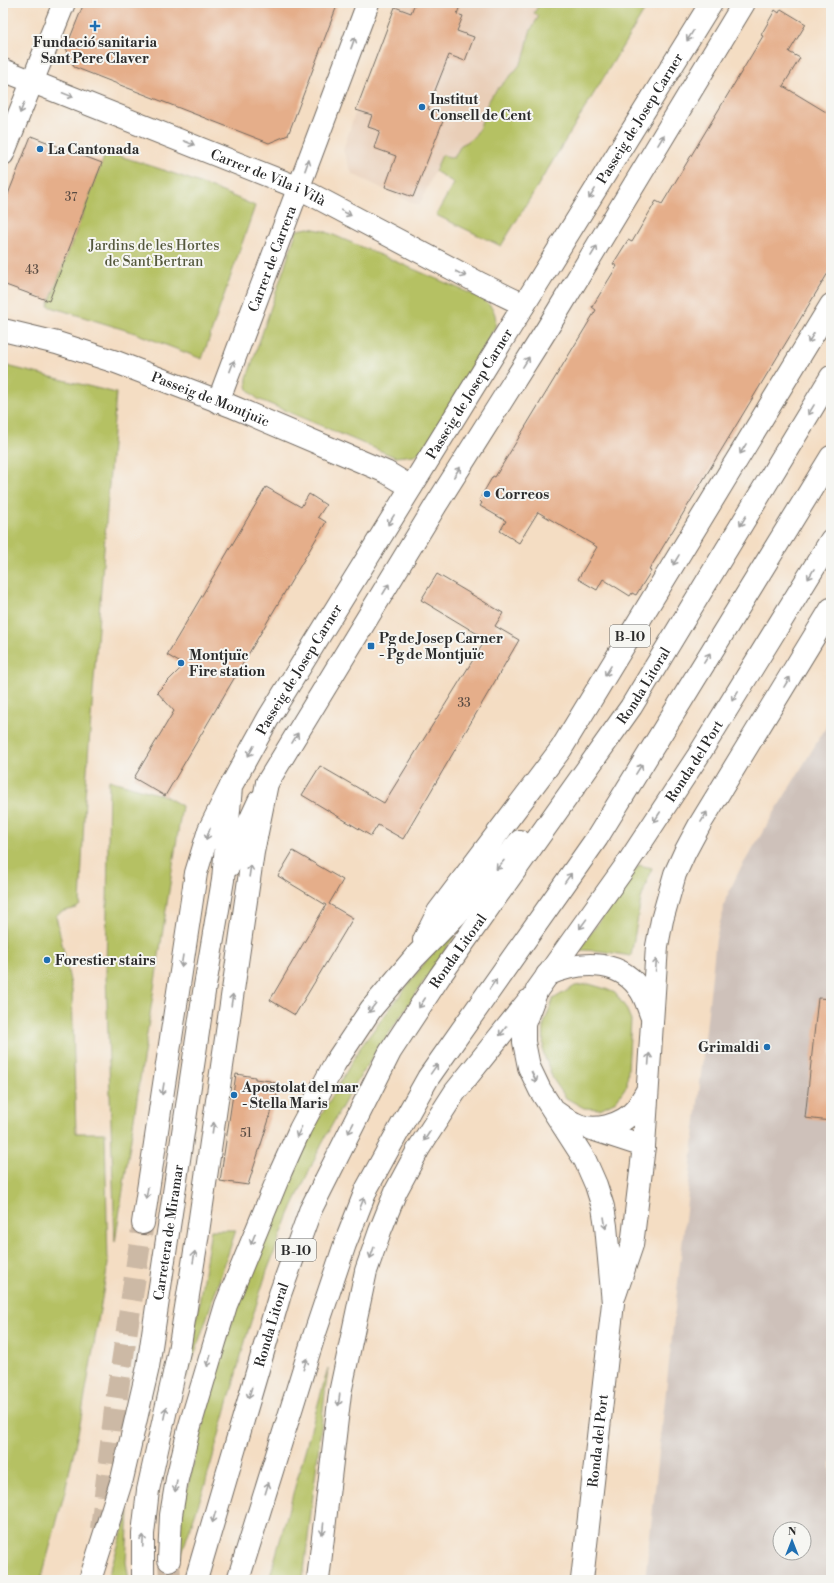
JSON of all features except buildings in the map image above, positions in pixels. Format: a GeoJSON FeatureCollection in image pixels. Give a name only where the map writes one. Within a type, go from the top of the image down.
{"type":"FeatureCollection","features":[{"type":"Feature","properties":{"kind":"main road"},"geometry":{"type":"LineString","coordinates":[[3,154],[64,3]]}},
{"type":"Feature","properties":{"kind":"main road","name":"Carrer de Carrera"},"geometry":{"type":"LineString","coordinates":[[218,402],[368,3]]}},
{"type":"Feature","properties":{"kind":"main road","name":"Passeig de Josep Carner"},"geometry":{"type":"LineString","coordinates":[[143,1223],[196,874],[209,830],[231,786],[269,717],[711,3]]}},
{"type":"Feature","properties":{"kind":"main road","name":"Passeig de Josep Carner"},"geometry":{"type":"LineString","coordinates":[[267,783],[436,505],[547,329],[744,3]]}},
{"type":"Feature","properties":{"kind":"main road","name":"Carrer de Vila i Vilà"},"geometry":{"type":"LineString","coordinates":[[3,70],[299,188],[481,284],[524,305]]}},
{"type":"Feature","properties":{"kind":"main road","name":"B-10"},"geometry":{"type":"LineString","coordinates":[[415,957],[438,912],[561,749],[831,305]]}},
{"type":"Feature","properties":{"kind":"main road","name":"Passeig de Montjuïc"},"geometry":{"type":"LineString","coordinates":[[3,330],[57,343],[116,362],[218,402],[386,472],[411,487],[436,505]]}},
{"type":"Feature","properties":{"kind":"main road","name":"Ronda Litoral"},"geometry":{"type":"LineString","coordinates":[[196,1580],[280,1294],[310,1211],[390,1052],[440,976],[631,707],[831,377]]}},
{"type":"Feature","properties":{"kind":"main road"},"geometry":{"type":"LineString","coordinates":[[238,1580],[313,1339],[345,1244],[367,1188],[428,1078],[597,838],[831,457]]}},
{"type":"Feature","properties":{"kind":"main road","name":"Ronda del Port"},"geometry":{"type":"LineString","coordinates":[[582,1580],[613,1303],[606,1226],[603,1207],[596,1185],[585,1160],[540,1090],[529,1067],[524,1042],[524,1024],[542,982],[627,864],[694,762],[831,540]]}},
{"type":"Feature","properties":{"kind":"main road","name":"Ronda del Port"},"geometry":{"type":"LineString","coordinates":[[613,1303],[632,1245],[644,1146],[657,946],[662,920],[675,874],[700,824],[831,609]]}},
{"type":"Feature","properties":{"kind":"main road","name":"B-10"},"geometry":{"type":"LineString","coordinates":[[169,1560],[171,1515],[177,1479],[189,1429],[226,1304],[300,1129],[335,1063],[371,1009],[415,957],[456,915],[607,740]]}},
{"type":"Feature","properties":{"kind":"main road"},"geometry":{"type":"LineString","coordinates":[[143,1580],[143,1534],[148,1490],[179,1351],[253,852],[267,783]]}},
{"type":"Feature","properties":{"kind":"main road","name":"Carretera de Miramar"},"geometry":{"type":"LineString","coordinates":[[223,880],[267,783]]}},
{"type":"Feature","properties":{"kind":"main road","name":"Carretera de Miramar"},"geometry":{"type":"LineString","coordinates":[[90,1580],[122,1479],[148,1367],[204,992],[223,880],[231,786]]}},
{"type":"Feature","properties":{"kind":"main road","name":"Ronda del Port"},"geometry":{"type":"LineString","coordinates":[[542,982],[561,969],[577,965],[594,965],[612,968],[625,974],[637,985],[645,997],[652,1018]]}},
{"type":"Feature","properties":{"kind":"main road"},"geometry":{"type":"LineString","coordinates":[[318,1580],[340,1393],[366,1271],[380,1231],[402,1178],[419,1148],[455,1092],[542,982]]}},
{"type":"Feature","properties":{"kind":"main road","name":"Ronda del Port"},"geometry":{"type":"LineString","coordinates":[[591,1129],[616,1124],[629,1116],[636,1109],[648,1089]]}},
{"type":"Feature","properties":{"kind":"main road","name":"Ronda del Port"},"geometry":{"type":"LineString","coordinates":[[553,1110],[574,1124],[644,1146]]}},
{"type":"Feature","properties":{"kind":"main road"},"geometry":{"type":"LineString","coordinates":[[253,1580],[256,1526]]}},
{"type":"Feature","properties":{"kind":"shaded area","name":"Institut Consell de Cent"},"geometry":{"type":"Polygon","coordinates":[[[397,3],[540,3],[534,12],[539,16],[530,32],[523,60],[515,71],[494,93],[482,118],[481,127],[476,135],[470,141],[461,145],[454,159],[442,155],[419,206],[352,174],[343,150],[356,110],[397,3]]]}},
{"type":"Feature","properties":{"kind":"shaded area","name":"Grimaldi"},"geometry":{"type":"Polygon","coordinates":[[[831,719],[831,1580],[645,1580],[716,939],[726,898],[739,871],[831,719]]]}},
{"type":"Feature","properties":{"kind":"green space"},"geometry":{"type":"Polygon","coordinates":[[[540,3],[649,3],[501,246],[436,215],[454,183],[435,171],[442,155],[454,158],[461,145],[475,135],[482,122],[490,99],[520,64],[524,56],[530,32],[539,16],[534,13],[540,3]]]}},
{"type":"Feature","properties":{"kind":"green space","name":"Jardins de les Hortes de Sant Bertran"},"geometry":{"type":"Polygon","coordinates":[[[106,152],[182,176],[255,206],[202,359],[135,333],[48,306],[106,152]]]}},
{"type":"Feature","properties":{"kind":"green space"},"geometry":{"type":"Polygon","coordinates":[[[309,228],[324,231],[479,297],[493,309],[496,322],[495,327],[427,447],[415,455],[395,457],[258,399],[250,392],[248,388],[247,378],[297,230],[309,228]]]}},
{"type":"Feature","properties":{"kind":"green space"},"geometry":{"type":"Polygon","coordinates":[[[3,365],[116,393],[85,797],[80,905],[75,909],[61,912],[56,916],[72,990],[76,1133],[105,1133],[108,1264],[80,1424],[65,1491],[41,1580],[3,1580],[3,365]]]}},
{"type":"Feature","properties":{"kind":"green space"},"geometry":{"type":"Polygon","coordinates":[[[109,780],[165,796],[182,806],[115,1242],[106,975],[109,780]]]}},
{"type":"Feature","properties":{"kind":"green space"},"geometry":{"type":"Polygon","coordinates":[[[639,865],[652,868],[641,899],[631,956],[600,951],[579,950],[639,865]]]}},
{"type":"Feature","properties":{"kind":"green space"},"geometry":{"type":"Polygon","coordinates":[[[455,935],[353,1087],[322,1143],[290,1212],[267,1271],[248,1331],[205,1485],[180,1558],[180,1517],[215,1376],[239,1297],[270,1224],[311,1133],[360,1048],[445,936],[455,935]]]}},
{"type":"Feature","properties":{"kind":"green space"},"geometry":{"type":"Polygon","coordinates":[[[589,984],[615,993],[626,1008],[631,1020],[627,1085],[616,1101],[600,1109],[584,1108],[566,1098],[553,1079],[543,1052],[544,1024],[553,999],[575,986],[589,984]]]}},
{"type":"Feature","properties":{"kind":"green space"},"geometry":{"type":"Polygon","coordinates":[[[211,1230],[236,1230],[187,1377],[211,1230]]]}},
{"type":"Feature","properties":{"kind":"green space"},"geometry":{"type":"Polygon","coordinates":[[[328,1368],[303,1580],[269,1580],[328,1368]]]}},
{"type":"Feature","properties":{"kind":"green space"},"geometry":{"type":"Polygon","coordinates":[[[129,1512],[126,1562],[129,1580],[107,1580],[129,1512]]]}},
{"type":"Feature","properties":{"kind":"tunnel"},"geometry":{"type":"LineString","coordinates":[[101,1529],[115,1409],[143,1223]]}},
{"type":"Feature","properties":{"kind":"tunnel"},"geometry":{"type":"LineString","coordinates":[[169,1560],[170,1580]]}},
{"type":"Feature","properties":{"kind":"place","name":"Fundació sanitaria Sant Pere Claver"},"geometry":{"type":"Point","coordinates":[95,26]}},
{"type":"Feature","properties":{"kind":"place","name":"Institut Consell de Cent"},"geometry":{"type":"Point","coordinates":[422,107]}},
{"type":"Feature","properties":{"kind":"place","name":"La Cantonada"},"geometry":{"type":"Point","coordinates":[40,149]}},
{"type":"Feature","properties":{"kind":"place","name":"Correos"},"geometry":{"type":"Point","coordinates":[487,494]}},
{"type":"Feature","properties":{"kind":"place","name":"Pg de Josep Carner - Pg de Montjuïc"},"geometry":{"type":"Point","coordinates":[371,646]}},
{"type":"Feature","properties":{"kind":"place","name":"Montjuïc Fire station"},"geometry":{"type":"Point","coordinates":[181,663]}},
{"type":"Feature","properties":{"kind":"place","name":"Forestier stairs"},"geometry":{"type":"Point","coordinates":[47,960]}},
{"type":"Feature","properties":{"kind":"place","name":"Grimaldi"},"geometry":{"type":"Point","coordinates":[767,1047]}},
{"type":"Feature","properties":{"kind":"place","name":"Apostolat del mar - Stella Maris"},"geometry":{"type":"Point","coordinates":[234,1095]}}]}
